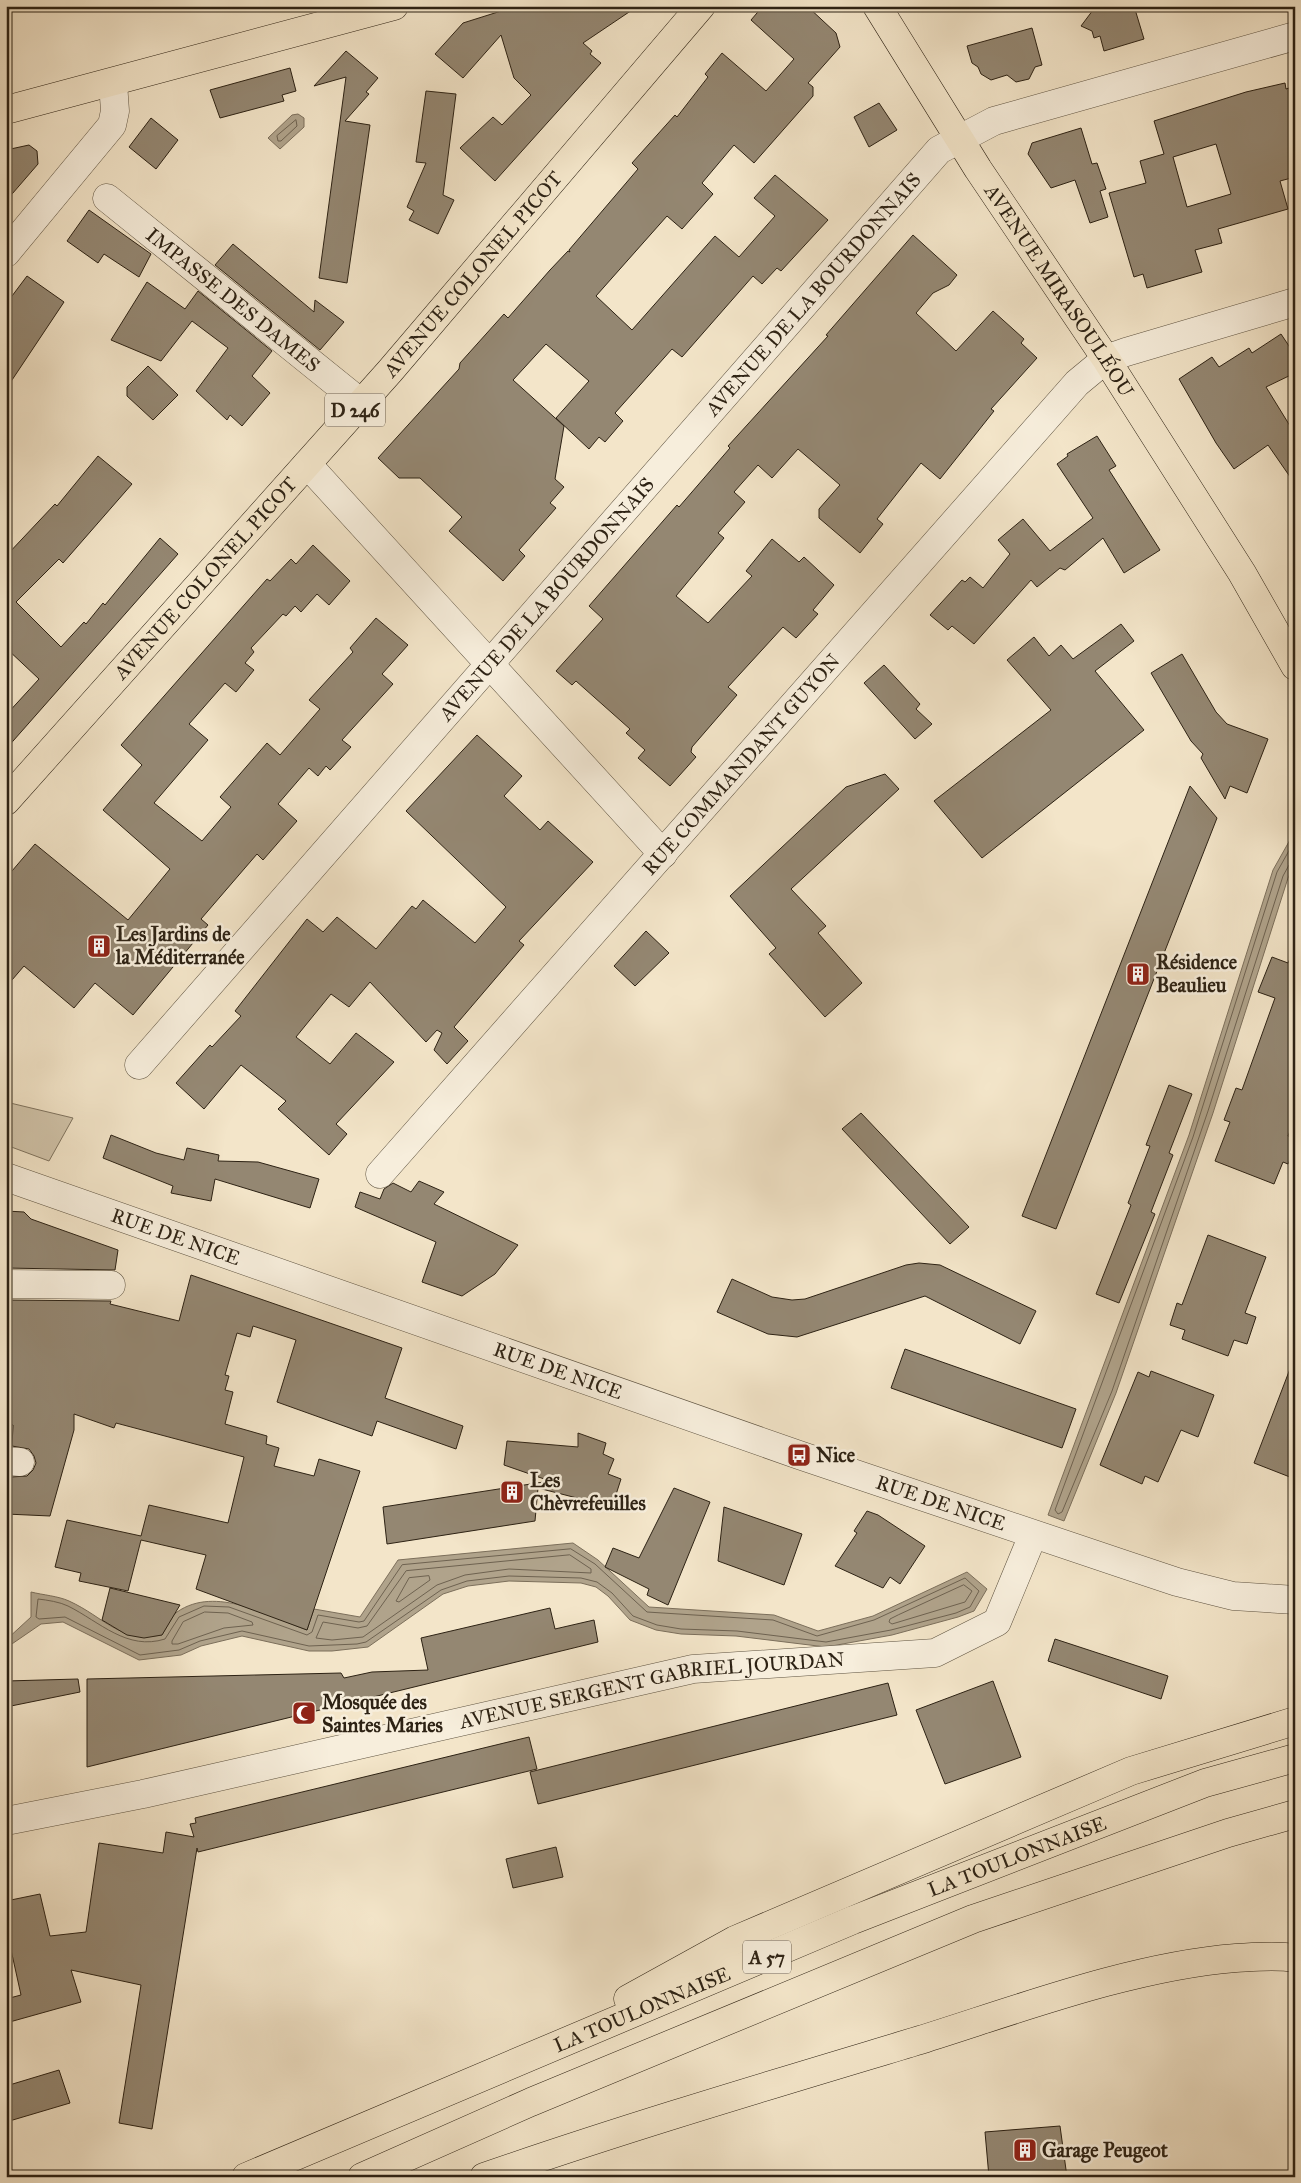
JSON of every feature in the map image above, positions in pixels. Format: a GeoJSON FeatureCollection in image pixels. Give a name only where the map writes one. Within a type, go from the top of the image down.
{"type":"FeatureCollection","features":[{"type":"Feature","properties":{"kind":"main road"},"geometry":{"type":"LineString","coordinates":[[6,110],[114,83],[394,6]]}},
{"type":"Feature","properties":{"kind":"main road","name":"AVENUE MIRASOULÉOU"},"geometry":{"type":"LineString","coordinates":[[877,6],[958,138],[1106,359],[1242,572],[1295,666]]}},
{"type":"Feature","properties":{"kind":"main road","name":"AVENUE COLONEL PICOT"},"geometry":{"type":"LineString","coordinates":[[6,801],[362,403],[699,8]]}},
{"type":"Feature","properties":{"kind":"main road","name":"AVENUE MIRASOULÉOU"},"geometry":{"type":"LineString","coordinates":[[1242,572],[1295,630]]}},
{"type":"Feature","properties":{"kind":"main road"},"geometry":{"type":"LineString","coordinates":[[496,2072],[735,1940],[1131,1771],[1295,1721]]}},
{"type":"Feature","properties":{"kind":"main road","name":"LA TOULONNAISE"},"geometry":{"type":"LineString","coordinates":[[246,2177],[854,1920],[1205,1783],[1295,1758]]}},
{"type":"Feature","properties":{"kind":"main road","name":"LA TOULONNAISE"},"geometry":{"type":"LineString","coordinates":[[362,2177],[540,2098],[973,1919],[1228,1833],[1295,1814]]}},
{"type":"Feature","properties":{"kind":"main road"},"geometry":{"type":"LineString","coordinates":[[484,2177],[667,2117],[1078,1991],[1203,1961],[1257,1957],[1295,1958]]}},
{"type":"Feature","properties":{"kind":"street","name":"AVENUE DE LA BOURDONNAIS"},"geometry":{"type":"LineString","coordinates":[[139,1065],[920,169],[939,150],[958,138],[994,121],[1295,36]]}},
{"type":"Feature","properties":{"kind":"street"},"geometry":{"type":"LineString","coordinates":[[6,254],[112,125],[115,111],[114,83]]}},
{"type":"Feature","properties":{"kind":"street","name":"IMPASSE DES DAMES"},"geometry":{"type":"LineString","coordinates":[[107,198],[362,403]]}},
{"type":"Feature","properties":{"kind":"street","name":"RUE COMMANDANT GUYON"},"geometry":{"type":"LineString","coordinates":[[380,1174],[1077,383],[1106,359],[1147,344],[1295,302]]}},
{"type":"Feature","properties":{"kind":"street"},"geometry":{"type":"LineString","coordinates":[[307,464],[663,854]]}},
{"type":"Feature","properties":{"kind":"street","name":"RUE DE NICE"},"geometry":{"type":"LineString","coordinates":[[6,1177],[543,1366],[1033,1535],[1176,1582],[1233,1596],[1295,1600]]}},
{"type":"Feature","properties":{"kind":"street"},"geometry":{"type":"LineString","coordinates":[[6,1284],[111,1285]]}},
{"type":"Feature","properties":{"kind":"street","name":"AVENUE SERGENT GABRIEL JOURDAN"},"geometry":{"type":"LineString","coordinates":[[6,1821],[143,1794],[693,1669],[935,1652],[997,1622],[1033,1535]]}},
{"type":"Feature","properties":{"kind":"shaded area"},"geometry":{"type":"Polygon","coordinates":[[[6,1102],[73,1118],[49,1161],[6,1145],[6,1102]]]}},
{"type":"Feature","properties":{"kind":"water"},"geometry":{"type":"Polygon","coordinates":[[[298,114],[304,118],[304,127],[280,149],[268,138],[292,115],[298,114]]]}},
{"type":"Feature","properties":{"kind":"water"},"geometry":{"type":"Polygon","coordinates":[[[1295,831],[1295,864],[1288,878],[1213,1113],[1116,1393],[1064,1521],[1048,1515],[1189,1135],[1273,870],[1295,831]]]}},
{"type":"Feature","properties":{"kind":"water"},"geometry":{"type":"Polygon","coordinates":[[[573,1543],[598,1560],[649,1607],[774,1615],[818,1631],[873,1616],[967,1572],[987,1589],[974,1611],[958,1617],[892,1635],[826,1647],[736,1636],[681,1634],[656,1630],[630,1620],[608,1596],[596,1587],[581,1583],[509,1581],[468,1586],[443,1594],[368,1647],[332,1651],[309,1651],[242,1636],[201,1646],[181,1655],[139,1660],[63,1622],[41,1624],[6,1648],[6,1640],[31,1617],[31,1592],[69,1601],[112,1627],[134,1635],[162,1635],[177,1612],[192,1604],[208,1601],[242,1606],[307,1630],[314,1609],[360,1617],[398,1560],[573,1543]]]}},
{"type":"Feature","properties":{"kind":"building"},"geometry":{"type":"Polygon","coordinates":[[[517,6],[638,6],[583,43],[592,51],[590,54],[601,63],[495,181],[460,148],[493,117],[502,125],[531,95],[514,78],[501,35],[463,78],[435,54],[463,23],[517,6]]]}},
{"type":"Feature","properties":{"kind":"building"},"geometry":{"type":"Polygon","coordinates":[[[763,6],[807,6],[836,33],[840,47],[808,83],[813,87],[813,96],[754,163],[734,145],[702,183],[713,194],[682,229],[667,216],[596,296],[632,330],[715,236],[739,257],[775,216],[754,198],[775,175],[828,220],[781,271],[777,268],[762,284],[753,276],[682,357],[672,349],[615,413],[623,421],[605,442],[599,437],[589,449],[556,418],[589,381],[546,344],[513,380],[564,426],[555,479],[564,487],[550,503],[556,508],[519,550],[525,556],[503,581],[449,531],[462,517],[420,478],[399,478],[378,458],[459,369],[460,363],[504,314],[508,318],[550,270],[568,251],[570,252],[569,250],[638,169],[632,163],[675,115],[677,117],[708,77],[705,74],[722,53],[766,91],[794,59],[751,20],[763,6]]]}},
{"type":"Feature","properties":{"kind":"building"},"geometry":{"type":"Polygon","coordinates":[[[1096,6],[1134,6],[1144,39],[1104,51],[1100,36],[1094,38],[1092,31],[1081,26],[1096,6]]]}},
{"type":"Feature","properties":{"kind":"building"},"geometry":{"type":"Polygon","coordinates":[[[1032,28],[1042,65],[1035,67],[1029,79],[1016,82],[1007,75],[991,80],[981,74],[978,67],[972,63],[967,46],[1032,28]]]}},
{"type":"Feature","properties":{"kind":"building"},"geometry":{"type":"Polygon","coordinates":[[[346,51],[378,78],[366,92],[369,94],[345,121],[370,125],[347,283],[319,278],[346,77],[314,86],[346,51]]]}},
{"type":"Feature","properties":{"kind":"building"},"geometry":{"type":"Polygon","coordinates":[[[290,68],[296,91],[282,95],[284,101],[220,118],[210,90],[290,68]]]}},
{"type":"Feature","properties":{"kind":"building"},"geometry":{"type":"Polygon","coordinates":[[[1285,83],[1286,89],[1295,86],[1295,177],[1280,181],[1288,209],[1218,229],[1222,243],[1195,250],[1202,272],[1147,288],[1143,274],[1134,277],[1109,193],[1146,183],[1140,161],[1164,154],[1154,121],[1246,92],[1285,83]],[[1216,144],[1173,157],[1187,207],[1231,194],[1216,144]]]}},
{"type":"Feature","properties":{"kind":"building"},"geometry":{"type":"Polygon","coordinates":[[[426,91],[456,94],[443,195],[454,200],[438,234],[409,220],[414,211],[407,207],[426,163],[416,162],[426,91]]]}},
{"type":"Feature","properties":{"kind":"building"},"geometry":{"type":"Polygon","coordinates":[[[879,103],[897,130],[869,147],[854,117],[879,103]]]}},
{"type":"Feature","properties":{"kind":"building"},"geometry":{"type":"Polygon","coordinates":[[[151,118],[178,140],[156,169],[129,147],[151,118]]]}},
{"type":"Feature","properties":{"kind":"building"},"geometry":{"type":"Polygon","coordinates":[[[1081,128],[1092,164],[1097,163],[1106,189],[1100,191],[1108,217],[1090,223],[1075,180],[1051,188],[1028,154],[1032,143],[1081,128]]]}},
{"type":"Feature","properties":{"kind":"building"},"geometry":{"type":"Polygon","coordinates":[[[29,145],[37,151],[38,164],[6,201],[6,150],[29,145]]]}},
{"type":"Feature","properties":{"kind":"building"},"geometry":{"type":"Polygon","coordinates":[[[89,210],[151,254],[139,277],[104,254],[98,263],[67,241],[89,210]]]}},
{"type":"Feature","properties":{"kind":"building"},"geometry":{"type":"Polygon","coordinates":[[[913,235],[957,275],[949,285],[933,293],[916,313],[956,351],[993,311],[1024,339],[1021,343],[1037,358],[991,409],[994,411],[940,479],[921,463],[877,519],[883,524],[860,553],[819,518],[819,509],[840,485],[798,449],[772,478],[758,465],[734,492],[745,502],[718,533],[724,538],[676,596],[708,623],[752,576],[746,571],[772,539],[799,562],[804,557],[834,585],[813,610],[818,614],[796,638],[783,627],[728,687],[737,695],[692,747],[691,752],[696,757],[670,786],[638,758],[645,750],[626,733],[630,729],[576,681],[572,685],[556,671],[603,619],[589,606],[677,505],[679,507],[730,448],[728,446],[828,336],[826,335],[913,235]]]}},
{"type":"Feature","properties":{"kind":"building"},"geometry":{"type":"Polygon","coordinates":[[[233,244],[314,312],[315,300],[344,322],[320,350],[215,265],[233,244]]]}},
{"type":"Feature","properties":{"kind":"building"},"geometry":{"type":"Polygon","coordinates":[[[27,276],[64,302],[6,389],[6,304],[27,276]]]}},
{"type":"Feature","properties":{"kind":"building"},"geometry":{"type":"Polygon","coordinates":[[[147,282],[185,309],[198,291],[272,351],[252,376],[270,393],[242,426],[230,415],[227,420],[196,391],[228,348],[192,321],[161,361],[111,340],[147,282]]]}},
{"type":"Feature","properties":{"kind":"building"},"geometry":{"type":"Polygon","coordinates":[[[1281,334],[1295,355],[1295,373],[1266,387],[1295,434],[1295,484],[1268,445],[1234,469],[1216,443],[1179,379],[1212,357],[1219,367],[1249,348],[1252,353],[1281,334]]]}},
{"type":"Feature","properties":{"kind":"building"},"geometry":{"type":"Polygon","coordinates":[[[148,366],[178,395],[153,420],[127,396],[127,387],[148,366]]]}},
{"type":"Feature","properties":{"kind":"building"},"geometry":{"type":"Polygon","coordinates":[[[1097,436],[1116,466],[1109,470],[1160,550],[1124,573],[1103,538],[1065,570],[1060,568],[1037,587],[1031,580],[974,644],[952,626],[948,630],[930,615],[962,580],[965,582],[970,577],[983,588],[1010,554],[998,540],[1023,519],[1050,551],[1093,518],[1057,464],[1068,456],[1067,454],[1097,436]]]}},
{"type":"Feature","properties":{"kind":"building"},"geometry":{"type":"Polygon","coordinates":[[[98,456],[132,484],[63,563],[59,559],[16,602],[61,647],[84,622],[86,624],[103,603],[105,605],[160,538],[178,554],[6,749],[6,715],[39,679],[6,648],[6,556],[55,504],[57,506],[98,456]]]}},
{"type":"Feature","properties":{"kind":"building"},"geometry":{"type":"Polygon","coordinates":[[[313,545],[350,581],[329,605],[317,594],[301,612],[295,606],[286,616],[283,614],[251,648],[254,652],[245,663],[254,670],[236,692],[225,683],[189,724],[208,740],[154,803],[202,841],[231,807],[220,797],[267,743],[280,755],[320,709],[309,700],[353,652],[350,648],[376,618],[408,645],[382,674],[393,684],[342,740],[351,747],[330,770],[326,766],[318,776],[309,768],[278,804],[297,821],[263,860],[257,854],[201,919],[208,925],[133,1015],[95,983],[74,1008],[24,966],[6,987],[6,878],[35,844],[128,920],[170,869],[103,810],[142,765],[121,745],[267,579],[270,581],[291,559],[296,564],[313,545]]]}},
{"type":"Feature","properties":{"kind":"building"},"geometry":{"type":"Polygon","coordinates":[[[1121,624],[1134,641],[1095,671],[1144,730],[982,858],[934,801],[1051,710],[1007,660],[1034,637],[1049,656],[1061,645],[1073,659],[1121,624]]]}},
{"type":"Feature","properties":{"kind":"building"},"geometry":{"type":"Polygon","coordinates":[[[1182,654],[1216,712],[1227,724],[1268,739],[1247,793],[1230,786],[1225,799],[1201,758],[1203,754],[1191,741],[1151,673],[1182,654]]]}},
{"type":"Feature","properties":{"kind":"building"},"geometry":{"type":"Polygon","coordinates":[[[884,665],[920,704],[916,709],[932,724],[915,739],[864,683],[884,665]]]}},
{"type":"Feature","properties":{"kind":"building"},"geometry":{"type":"Polygon","coordinates":[[[477,735],[522,776],[504,796],[540,830],[548,821],[593,862],[519,941],[524,945],[454,1027],[468,1041],[447,1064],[434,1050],[442,1033],[437,1030],[426,1042],[370,982],[349,1007],[331,994],[296,1037],[330,1064],[356,1033],[394,1062],[336,1124],[347,1134],[329,1155],[278,1109],[286,1101],[241,1065],[204,1109],[176,1083],[210,1045],[212,1047],[241,1016],[235,1011],[307,919],[323,932],[337,917],[376,949],[412,906],[416,909],[423,900],[475,943],[506,907],[406,811],[477,735]]]}},
{"type":"Feature","properties":{"kind":"building"},"geometry":{"type":"Polygon","coordinates":[[[885,774],[899,789],[791,889],[826,926],[818,933],[862,983],[825,1017],[769,954],[776,948],[730,896],[846,787],[885,774]]]}},
{"type":"Feature","properties":{"kind":"building","name":"Résidence Beaulieu"},"geometry":{"type":"Polygon","coordinates":[[[1190,786],[1217,818],[1056,1229],[1022,1216],[1190,786]]]}},
{"type":"Feature","properties":{"kind":"building"},"geometry":{"type":"Polygon","coordinates":[[[646,931],[669,953],[635,986],[614,966],[646,931]]]}},
{"type":"Feature","properties":{"kind":"building"},"geometry":{"type":"Polygon","coordinates":[[[1293,952],[1295,952],[1295,1118],[1288,1136],[1295,1138],[1295,1147],[1288,1164],[1283,1162],[1274,1184],[1215,1161],[1230,1122],[1224,1120],[1236,1088],[1242,1090],[1275,998],[1258,992],[1272,957],[1288,963],[1293,952]]]}},
{"type":"Feature","properties":{"kind":"building"},"geometry":{"type":"Polygon","coordinates":[[[1169,1085],[1192,1094],[1169,1153],[1173,1155],[1151,1212],[1155,1214],[1119,1303],[1096,1294],[1131,1205],[1128,1203],[1150,1146],[1146,1145],[1169,1085]]]}},
{"type":"Feature","properties":{"kind":"building"},"geometry":{"type":"Polygon","coordinates":[[[861,1113],[969,1227],[950,1244],[842,1129],[861,1113]]]}},
{"type":"Feature","properties":{"kind":"building"},"geometry":{"type":"Polygon","coordinates":[[[111,1135],[156,1153],[184,1160],[187,1148],[219,1155],[218,1161],[258,1162],[319,1179],[310,1208],[215,1179],[211,1201],[171,1193],[173,1186],[103,1158],[111,1135]]]}},
{"type":"Feature","properties":{"kind":"building"},"geometry":{"type":"Polygon","coordinates":[[[419,1181],[444,1192],[434,1204],[518,1245],[495,1274],[462,1296],[422,1282],[436,1242],[355,1207],[360,1192],[380,1199],[384,1189],[393,1183],[411,1192],[419,1181]]]}},
{"type":"Feature","properties":{"kind":"building"},"geometry":{"type":"Polygon","coordinates":[[[6,1211],[24,1212],[31,1219],[118,1250],[115,1270],[6,1268],[6,1211]]]}},
{"type":"Feature","properties":{"kind":"building"},"geometry":{"type":"Polygon","coordinates":[[[1208,1235],[1266,1257],[1245,1313],[1256,1317],[1247,1344],[1234,1340],[1228,1356],[1182,1339],[1185,1330],[1170,1325],[1177,1303],[1182,1305],[1208,1235]]]}},
{"type":"Feature","properties":{"kind":"building"},"geometry":{"type":"Polygon","coordinates":[[[919,1263],[940,1265],[1036,1311],[1020,1344],[925,1296],[797,1337],[768,1334],[717,1312],[732,1279],[772,1297],[792,1300],[805,1299],[906,1265],[919,1263]]]}},
{"type":"Feature","properties":{"kind":"building"},"geometry":{"type":"Polygon","coordinates":[[[191,1275],[402,1348],[385,1398],[463,1426],[456,1449],[377,1421],[372,1436],[277,1402],[296,1340],[253,1326],[250,1337],[237,1333],[225,1375],[229,1376],[225,1390],[233,1392],[225,1424],[267,1436],[266,1444],[279,1448],[274,1466],[314,1476],[319,1459],[360,1471],[307,1630],[196,1589],[206,1555],[141,1540],[128,1591],[79,1581],[81,1573],[55,1567],[67,1520],[141,1536],[149,1505],[228,1523],[244,1457],[116,1423],[114,1428],[74,1414],[74,1430],[50,1516],[6,1514],[6,1481],[10,1481],[11,1477],[27,1476],[33,1470],[36,1463],[29,1449],[12,1446],[13,1425],[6,1424],[6,1300],[111,1301],[110,1304],[179,1321],[191,1275]]]}},
{"type":"Feature","properties":{"kind":"building"},"geometry":{"type":"Polygon","coordinates":[[[905,1349],[1076,1409],[1062,1448],[891,1388],[905,1349]]]}},
{"type":"Feature","properties":{"kind":"building"},"geometry":{"type":"Polygon","coordinates":[[[1293,1361],[1295,1361],[1295,1479],[1254,1463],[1293,1361]]]}},
{"type":"Feature","properties":{"kind":"building"},"geometry":{"type":"Polygon","coordinates":[[[1151,1371],[1214,1395],[1198,1437],[1181,1430],[1158,1482],[1145,1476],[1142,1484],[1100,1465],[1138,1372],[1149,1377],[1151,1371]]]}},
{"type":"Feature","properties":{"kind":"building","name":"Les Chèvrefeuilles"},"geometry":{"type":"Polygon","coordinates":[[[578,1433],[606,1443],[603,1454],[614,1459],[608,1474],[621,1479],[612,1507],[538,1488],[535,1521],[387,1544],[383,1507],[550,1481],[504,1465],[507,1441],[578,1447],[578,1433]]]}},
{"type":"Feature","properties":{"kind":"building"},"geometry":{"type":"Polygon","coordinates":[[[674,1488],[710,1502],[668,1605],[647,1595],[649,1589],[605,1567],[613,1548],[639,1558],[674,1488]]]}},
{"type":"Feature","properties":{"kind":"building"},"geometry":{"type":"Polygon","coordinates":[[[724,1507],[802,1534],[784,1585],[718,1561],[724,1507]]]}},
{"type":"Feature","properties":{"kind":"building"},"geometry":{"type":"Polygon","coordinates":[[[867,1511],[878,1515],[925,1546],[900,1584],[890,1577],[883,1588],[835,1566],[857,1533],[854,1531],[867,1511]]]}},
{"type":"Feature","properties":{"kind":"building"},"geometry":{"type":"Polygon","coordinates":[[[110,1588],[180,1605],[162,1635],[144,1638],[127,1635],[102,1620],[110,1588]]]}},
{"type":"Feature","properties":{"kind":"building"},"geometry":{"type":"Polygon","coordinates":[[[550,1608],[555,1629],[594,1620],[598,1642],[87,1767],[87,1679],[341,1673],[344,1678],[372,1672],[428,1670],[421,1638],[550,1608]]]}},
{"type":"Feature","properties":{"kind":"building"},"geometry":{"type":"Polygon","coordinates":[[[1055,1639],[1168,1676],[1161,1699],[1048,1661],[1055,1639]]]}},
{"type":"Feature","properties":{"kind":"building"},"geometry":{"type":"Polygon","coordinates":[[[78,1679],[80,1692],[6,1707],[6,1681],[78,1679]]]}},
{"type":"Feature","properties":{"kind":"building"},"geometry":{"type":"Polygon","coordinates":[[[993,1681],[1021,1757],[945,1784],[916,1710],[993,1681]]]}},
{"type":"Feature","properties":{"kind":"building"},"geometry":{"type":"Polygon","coordinates":[[[888,1683],[897,1715],[538,1804],[530,1772],[888,1683]]]}},
{"type":"Feature","properties":{"kind":"building"},"geometry":{"type":"Polygon","coordinates":[[[529,1737],[537,1769],[198,1852],[197,1848],[152,2129],[119,2123],[141,1985],[71,1970],[81,2002],[6,2023],[6,1999],[21,1995],[6,1927],[6,1901],[40,1894],[50,1936],[86,1932],[99,1843],[163,1853],[166,1832],[194,1837],[190,1824],[196,1823],[195,1818],[529,1737]]]}},
{"type":"Feature","properties":{"kind":"building"},"geometry":{"type":"Polygon","coordinates":[[[556,1847],[563,1877],[513,1888],[506,1859],[556,1847]]]}},
{"type":"Feature","properties":{"kind":"building"},"geometry":{"type":"Polygon","coordinates":[[[59,2070],[70,2103],[6,2122],[6,2086],[59,2070]]]}},
{"type":"Feature","properties":{"kind":"building","name":"Garage Peugeot"},"geometry":{"type":"Polygon","coordinates":[[[1060,2126],[1067,2177],[989,2177],[985,2132],[1060,2126]]]}},
{"type":"Feature","properties":{"kind":"place","name":"Les Jardins de la Méditerranée"},"geometry":{"type":"Point","coordinates":[99,946]}},
{"type":"Feature","properties":{"kind":"place","name":"Résidence Beaulieu"},"geometry":{"type":"Point","coordinates":[1138,974]}},
{"type":"Feature","properties":{"kind":"place","name":"Nice"},"geometry":{"type":"Point","coordinates":[799,1455]}},
{"type":"Feature","properties":{"kind":"place","name":"Les Chèvrefeuilles"},"geometry":{"type":"Point","coordinates":[512,1492]}},
{"type":"Feature","properties":{"kind":"place","name":"Mosquée des Saintes Maries"},"geometry":{"type":"Point","coordinates":[304,1713]}},
{"type":"Feature","properties":{"kind":"place","name":"Garage Peugeot"},"geometry":{"type":"Point","coordinates":[1025,2150]}}]}
